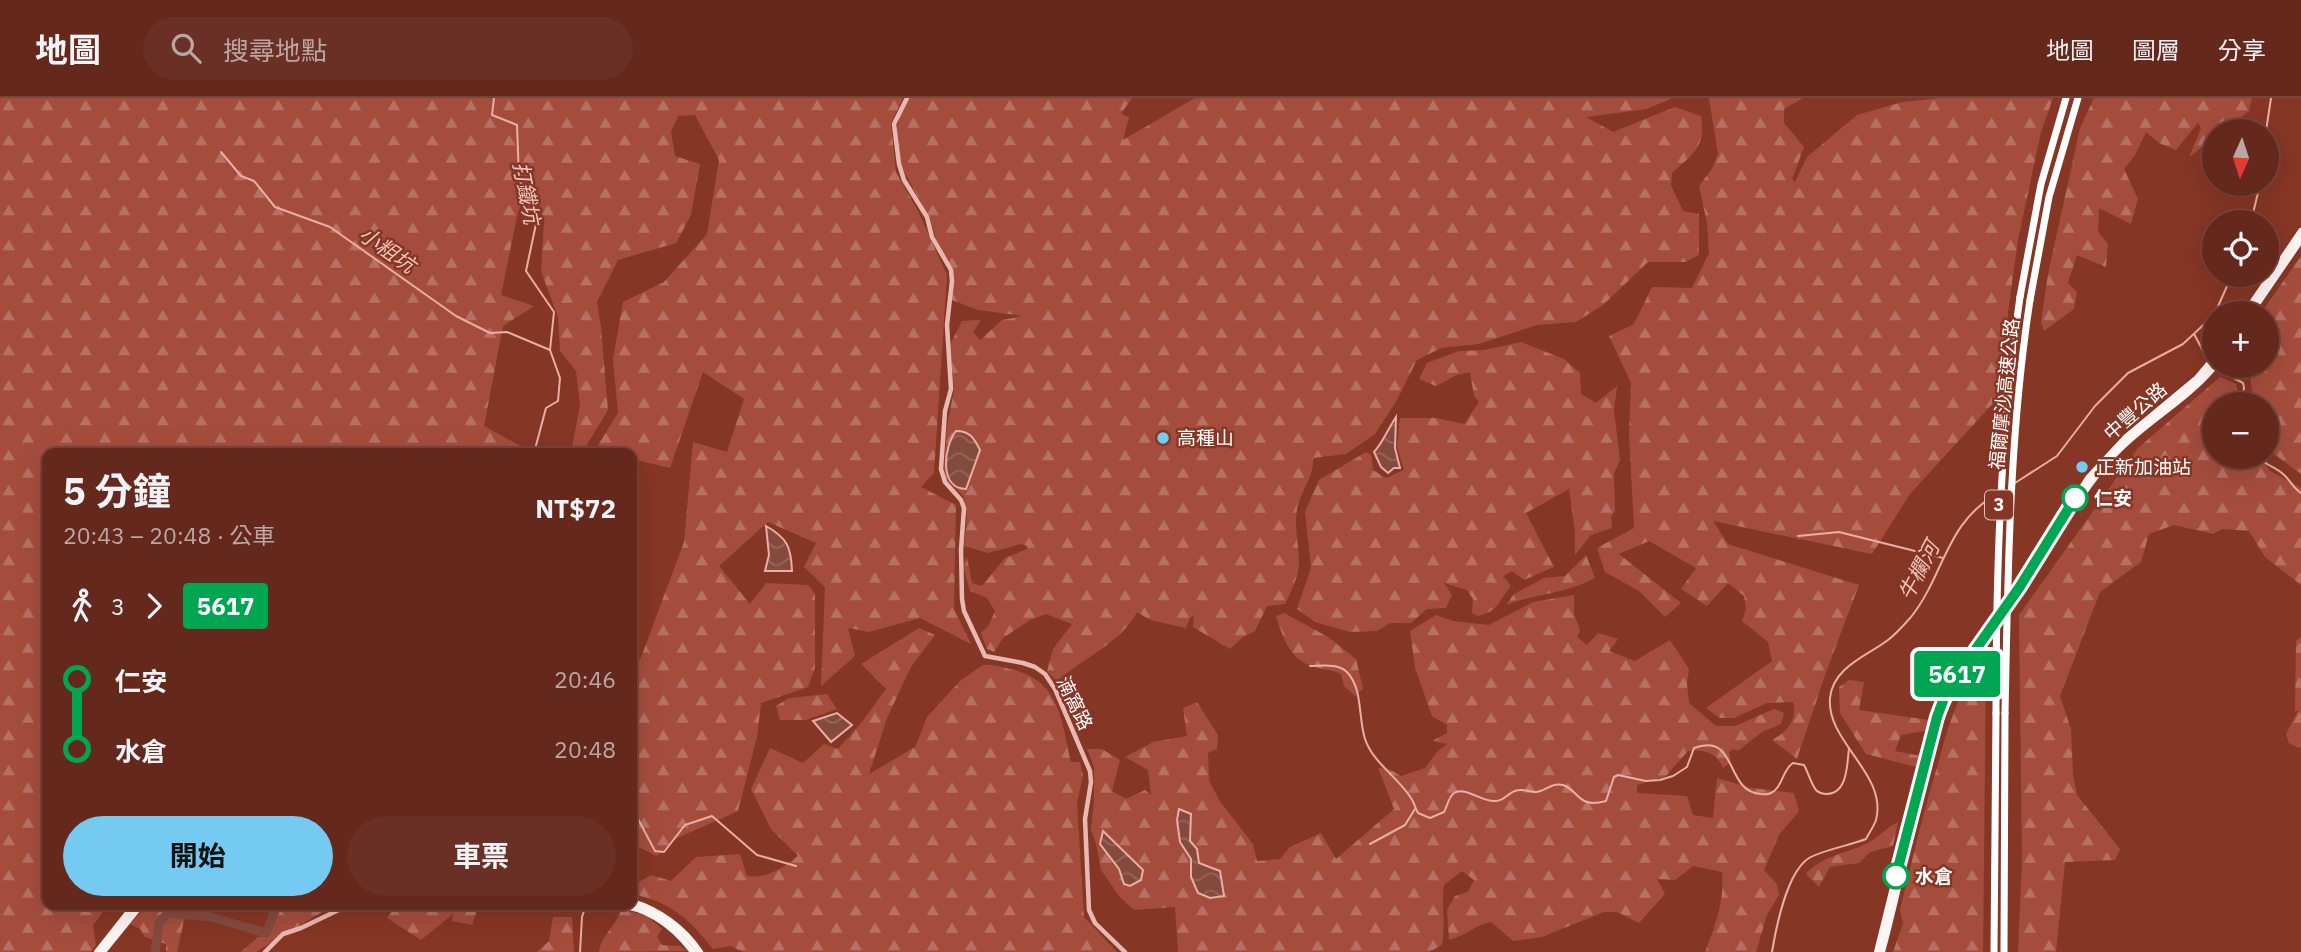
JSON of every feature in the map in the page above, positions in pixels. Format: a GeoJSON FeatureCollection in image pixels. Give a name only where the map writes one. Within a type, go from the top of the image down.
{"type":"FeatureCollection","features":[{"type":"Feature","properties":{"kind":"highway","name":"福爾摩沙高速公路"},"geometry":{"type":"LineString","coordinates":[[1994,952],[1997,579],[2001,480],[2012,356],[2021,297],[2042,184],[2066,98]]}},
{"type":"Feature","properties":{"kind":"highway","name":"福爾摩沙高速公路"},"geometry":{"type":"LineString","coordinates":[[2004,952],[2008,543],[2014,427],[2030,300],[2049,197],[2078,98]]}},
{"type":"Feature","properties":{"kind":"main road"},"geometry":{"type":"LineString","coordinates":[[2253,301],[2301,231]]}},
{"type":"Feature","properties":{"kind":"main road"},"geometry":{"type":"LineString","coordinates":[[2259,301],[2301,240]]}},
{"type":"Feature","properties":{"kind":"main road","name":"中豐公路"},"geometry":{"type":"LineString","coordinates":[[1880,948],[1941,719],[1957,682],[2050,544],[2088,478],[2113,450],[2202,373]]}},
{"type":"Feature","properties":{"kind":"main road"},"geometry":{"type":"LineString","coordinates":[[637,904],[671,921],[699,952]]}},
{"type":"Feature","properties":{"kind":"main road"},"geometry":{"type":"LineString","coordinates":[[637,909],[658,919],[677,934],[692,952]]}},
{"type":"Feature","properties":{"kind":"main road"},"geometry":{"type":"LineString","coordinates":[[97,952],[130,910]]}},
{"type":"Feature","properties":{"kind":"main road"},"geometry":{"type":"LineString","coordinates":[[103,952],[137,910]]}},
{"type":"Feature","properties":{"kind":"street","name":"湳窩路"},"geometry":{"type":"LineString","coordinates":[[907,98],[894,124],[899,164],[904,180],[924,213],[935,242],[945,257],[952,281],[947,335],[951,388],[944,424],[942,477],[961,500],[964,509],[961,550],[961,599],[964,611],[985,656],[1035,667],[1045,674],[1055,688],[1090,771],[1091,782],[1085,819],[1091,916],[1125,952]]}},
{"type":"Feature","properties":{"kind":"street"},"geometry":{"type":"LineString","coordinates":[[265,952],[283,934],[339,910]]}},
{"type":"Feature","properties":{"kind":"green space"},"geometry":{"type":"Polygon","coordinates":[[[0,98],[903,98],[891,123],[896,172],[917,209],[947,275],[934,473],[921,487],[956,505],[954,609],[971,644],[920,618],[869,632],[848,628],[855,656],[821,686],[825,587],[804,567],[816,543],[768,522],[719,566],[750,604],[766,583],[808,585],[815,594],[815,668],[808,687],[761,703],[757,737],[738,811],[675,839],[657,856],[637,846],[637,661],[640,660],[684,542],[693,442],[727,452],[744,399],[703,372],[670,468],[637,460],[637,448],[596,448],[618,413],[613,359],[623,302],[664,282],[707,234],[719,160],[695,115],[678,116],[671,132],[675,156],[700,164],[691,215],[676,243],[618,260],[597,302],[608,410],[585,448],[572,448],[580,405],[576,371],[560,351],[558,317],[541,271],[544,223],[531,177],[518,212],[501,295],[534,306],[503,326],[484,426],[524,448],[42,448],[42,910],[104,910],[93,925],[96,945],[91,952],[0,952],[0,98]]]}},
{"type":"Feature","properties":{"kind":"green space"},"geometry":{"type":"Polygon","coordinates":[[[909,98],[1132,98],[1121,114],[1129,117],[1123,140],[1195,98],[1672,98],[1647,109],[1586,117],[1613,132],[1675,107],[1701,116],[1702,135],[1697,149],[1672,173],[1671,185],[1683,211],[1699,214],[1699,255],[1685,262],[1648,262],[1603,305],[1576,322],[1537,325],[1479,344],[1441,348],[1417,360],[1397,400],[1375,434],[1346,454],[1313,458],[1311,472],[1297,509],[1299,564],[1293,588],[1285,604],[1267,606],[1255,631],[1243,637],[1230,649],[1193,627],[1194,615],[1186,628],[1150,620],[1137,612],[1112,641],[1057,681],[1047,671],[1053,649],[1072,624],[1046,614],[1030,620],[1003,638],[994,652],[987,649],[981,633],[989,625],[995,611],[987,598],[970,591],[963,565],[967,557],[972,583],[982,586],[1005,558],[1027,549],[1027,546],[1021,544],[988,553],[964,546],[967,518],[964,497],[946,479],[944,469],[947,425],[954,391],[950,345],[962,321],[981,320],[973,332],[980,340],[1002,320],[1023,316],[978,310],[952,300],[953,271],[936,239],[930,219],[901,166],[897,128],[909,98]]]}},
{"type":"Feature","properties":{"kind":"green space"},"geometry":{"type":"Polygon","coordinates":[[[1709,98],[1803,98],[1784,109],[1784,123],[1804,147],[1792,179],[1795,182],[1807,157],[1857,115],[1903,102],[1939,98],[2053,98],[2041,132],[2018,240],[1996,400],[1910,494],[1872,554],[1713,521],[1728,544],[1859,585],[1797,759],[1772,740],[1793,720],[1793,702],[1767,703],[1734,718],[1720,718],[1706,708],[1772,661],[1768,642],[1742,621],[1746,609],[1744,596],[1728,583],[1707,606],[1681,589],[1696,568],[1649,541],[1619,554],[1681,603],[1665,617],[1639,591],[1605,572],[1597,548],[1634,528],[1629,434],[1631,383],[1609,336],[1634,324],[1652,287],[1692,288],[1709,253],[1707,223],[1699,186],[1712,169],[1718,154],[1709,98]]]}},
{"type":"Feature","properties":{"kind":"green space"},"geometry":{"type":"Polygon","coordinates":[[[2094,98],[2252,98],[2249,111],[2238,119],[2202,119],[2202,147],[2189,157],[2201,128],[2198,123],[2176,150],[2159,143],[2146,132],[2135,155],[2124,169],[2138,199],[2131,224],[2099,208],[2098,232],[2108,244],[2106,267],[2077,255],[2068,283],[2077,292],[2074,309],[2044,331],[2041,322],[2048,274],[2080,128],[2094,98]]]}},
{"type":"Feature","properties":{"kind":"green space"},"geometry":{"type":"Polygon","coordinates":[[[2301,256],[2301,474],[2279,458],[2279,392],[2252,392],[2250,378],[2279,378],[2279,301],[2269,301],[2301,256]]]}},
{"type":"Feature","properties":{"kind":"green space"},"geometry":{"type":"Polygon","coordinates":[[[1521,342],[1564,359],[1580,373],[1581,394],[1596,403],[1617,386],[1614,410],[1620,460],[1614,474],[1615,511],[1611,517],[1612,528],[1591,535],[1575,555],[1569,489],[1526,513],[1554,567],[1524,580],[1512,571],[1503,576],[1511,586],[1494,609],[1477,616],[1472,613],[1473,599],[1467,590],[1444,583],[1452,595],[1446,608],[1427,609],[1411,623],[1390,623],[1377,631],[1350,632],[1315,622],[1297,609],[1311,568],[1305,512],[1319,480],[1366,452],[1371,455],[1373,470],[1386,478],[1404,470],[1397,447],[1400,418],[1436,418],[1464,424],[1479,402],[1474,396],[1470,372],[1457,375],[1436,386],[1419,379],[1427,363],[1459,351],[1484,350],[1521,342]]]}},
{"type":"Feature","properties":{"kind":"green space"},"geometry":{"type":"Polygon","coordinates":[[[2222,378],[2236,384],[2237,392],[2203,392],[2222,378]]]}},
{"type":"Feature","properties":{"kind":"green space"},"geometry":{"type":"Polygon","coordinates":[[[2202,393],[2202,469],[2269,469],[2301,488],[2301,585],[2265,557],[2249,531],[2222,529],[2213,534],[2174,525],[2149,534],[2141,562],[2100,592],[2060,696],[2071,729],[2073,775],[2077,795],[2120,849],[2115,860],[2065,862],[2056,952],[2018,952],[2022,860],[2019,615],[2138,448],[2202,393]]]}},
{"type":"Feature","properties":{"kind":"green space"},"geometry":{"type":"Polygon","coordinates":[[[1586,555],[1595,578],[1574,587],[1506,605],[1514,594],[1544,578],[1565,576],[1586,555]]]}},
{"type":"Feature","properties":{"kind":"green space"},"geometry":{"type":"Polygon","coordinates":[[[1574,595],[1574,614],[1580,630],[1577,637],[1587,645],[1598,633],[1618,639],[1609,651],[1635,661],[1670,640],[1689,669],[1689,703],[1716,726],[1735,726],[1774,709],[1784,713],[1781,724],[1762,732],[1738,751],[1733,749],[1729,752],[1731,762],[1723,768],[1717,758],[1709,753],[1688,751],[1665,777],[1637,785],[1637,793],[1687,796],[1693,815],[1713,818],[1717,778],[1751,788],[1794,793],[1799,811],[1779,835],[1764,870],[1777,884],[1779,895],[1767,915],[1756,952],[1705,952],[1721,903],[1722,872],[1693,866],[1675,880],[1657,879],[1665,894],[1639,923],[1617,912],[1604,912],[1542,937],[1513,941],[1491,922],[1449,940],[1447,910],[1455,896],[1468,892],[1474,880],[1462,871],[1444,885],[1442,945],[1429,952],[1178,952],[1175,907],[1134,910],[1119,896],[1101,870],[1091,830],[1094,767],[1087,749],[1102,749],[1120,760],[1112,791],[1126,799],[1145,790],[1151,795],[1148,770],[1125,757],[1153,742],[1187,736],[1183,708],[1197,702],[1218,735],[1217,749],[1208,753],[1209,780],[1219,800],[1253,844],[1257,861],[1280,859],[1290,847],[1321,833],[1336,859],[1394,809],[1378,768],[1389,769],[1401,776],[1425,768],[1447,744],[1432,741],[1447,733],[1447,725],[1432,716],[1415,668],[1410,631],[1436,615],[1453,621],[1489,625],[1533,602],[1574,595]]]}},
{"type":"Feature","properties":{"kind":"green space"},"geometry":{"type":"Polygon","coordinates":[[[1284,613],[1328,637],[1356,659],[1363,689],[1355,696],[1344,686],[1341,674],[1309,665],[1296,656],[1287,645],[1276,616],[1284,613]]]}},
{"type":"Feature","properties":{"kind":"green space"},"geometry":{"type":"Polygon","coordinates":[[[919,628],[935,635],[911,667],[887,718],[869,774],[915,747],[927,717],[960,681],[983,665],[1027,674],[1049,692],[1056,704],[1071,762],[1080,762],[1083,776],[1077,803],[1084,917],[1117,952],[743,952],[731,946],[713,949],[678,913],[637,895],[637,883],[651,875],[671,881],[696,857],[740,854],[747,876],[761,876],[774,872],[798,856],[771,829],[751,789],[770,748],[803,763],[824,744],[838,749],[861,723],[886,689],[861,664],[919,628]]]}},
{"type":"Feature","properties":{"kind":"green space"},"geometry":{"type":"Polygon","coordinates":[[[2301,636],[2299,748],[2289,743],[2286,734],[2298,711],[2295,711],[2296,641],[2301,636]]]}},
{"type":"Feature","properties":{"kind":"green space"},"geometry":{"type":"Polygon","coordinates":[[[1986,660],[1983,952],[1893,952],[1903,923],[1900,910],[1909,872],[1947,733],[1962,694],[1986,660]]]}},
{"type":"Feature","properties":{"kind":"green space"},"geometry":{"type":"Polygon","coordinates":[[[1849,680],[1864,682],[1859,710],[1929,720],[1925,731],[1901,735],[1895,751],[1921,756],[1916,767],[1866,754],[1840,713],[1839,687],[1849,680]]]}},
{"type":"Feature","properties":{"kind":"green space"},"geometry":{"type":"Polygon","coordinates":[[[827,694],[837,709],[806,720],[780,720],[776,706],[789,698],[827,694]]]}},
{"type":"Feature","properties":{"kind":"green space"},"geometry":{"type":"Polygon","coordinates":[[[1898,822],[1893,846],[1870,852],[1859,863],[1830,867],[1819,887],[1806,874],[1820,862],[1871,841],[1898,822]]]}},
{"type":"Feature","properties":{"kind":"green space"},"geometry":{"type":"Polygon","coordinates":[[[143,910],[193,910],[185,916],[177,952],[166,952],[166,944],[145,937],[140,929],[130,924],[143,910]]]}},
{"type":"Feature","properties":{"kind":"green space"},"geometry":{"type":"Polygon","coordinates":[[[280,910],[321,910],[322,912],[256,952],[241,952],[258,937],[269,935],[280,910]]]}},
{"type":"Feature","properties":{"kind":"green space"},"geometry":{"type":"Polygon","coordinates":[[[393,910],[477,910],[472,925],[452,921],[453,914],[421,940],[387,918],[393,910]]]}},
{"type":"Feature","properties":{"kind":"green space"},"geometry":{"type":"Polygon","coordinates":[[[621,910],[647,916],[662,929],[657,937],[662,945],[680,946],[687,951],[599,952],[621,910]]]}},
{"type":"Feature","properties":{"kind":"green space"},"geometry":{"type":"Polygon","coordinates":[[[553,917],[572,917],[574,952],[537,952],[549,941],[553,917]]]}},
{"type":"Feature","properties":{"kind":"water"},"geometry":{"type":"Polygon","coordinates":[[[1396,417],[1395,448],[1400,468],[1394,468],[1388,473],[1381,467],[1374,452],[1396,417]]]}},
{"type":"Feature","properties":{"kind":"water"},"geometry":{"type":"Polygon","coordinates":[[[956,431],[971,436],[980,450],[966,489],[957,487],[947,474],[949,446],[956,431]]]}},
{"type":"Feature","properties":{"kind":"water"},"geometry":{"type":"Polygon","coordinates":[[[766,526],[786,544],[792,571],[765,571],[769,555],[766,526]]]}},
{"type":"Feature","properties":{"kind":"water"},"geometry":{"type":"Polygon","coordinates":[[[837,713],[852,725],[831,742],[813,721],[837,713]]]}},
{"type":"Feature","properties":{"kind":"water"},"geometry":{"type":"Polygon","coordinates":[[[1179,809],[1191,814],[1190,841],[1197,849],[1199,863],[1220,871],[1224,896],[1210,898],[1198,893],[1191,877],[1191,859],[1180,842],[1177,820],[1179,809]]]}},
{"type":"Feature","properties":{"kind":"water"},"geometry":{"type":"Polygon","coordinates":[[[1103,831],[1143,870],[1141,880],[1130,886],[1124,884],[1119,869],[1100,844],[1103,831]]]}},
{"type":"Feature","properties":{"kind":"waterway","name":"打鐵坑"},"geometry":{"type":"LineString","coordinates":[[494,98],[492,115],[517,125],[519,178],[536,224],[526,271],[554,312],[550,350],[560,378],[558,401],[546,408],[535,448]]}},
{"type":"Feature","properties":{"kind":"waterway","name":"牛欄河"},"geometry":{"type":"LineString","coordinates":[[2268,119],[2271,98]]}},
{"type":"Feature","properties":{"kind":"waterway","name":"小粗坑"},"geometry":{"type":"LineString","coordinates":[[221,152],[241,176],[254,181],[275,207],[330,227],[456,316],[490,333],[507,332],[550,350]]}},
{"type":"Feature","properties":{"kind":"waterway","name":"牛欄河"},"geometry":{"type":"LineString","coordinates":[[2254,210],[2257,196]]}},
{"type":"Feature","properties":{"kind":"waterway","name":"牛欄河"},"geometry":{"type":"LineString","coordinates":[[2220,301],[2227,287]]}},
{"type":"Feature","properties":{"kind":"waterway","name":"牛欄河"},"geometry":{"type":"LineString","coordinates":[[2015,483],[2057,456],[2095,406],[2128,373],[2183,344],[2202,326]]}},
{"type":"Feature","properties":{"kind":"waterway"},"geometry":{"type":"LineString","coordinates":[[2194,334],[2202,349]]}},
{"type":"Feature","properties":{"kind":"waterway"},"geometry":{"type":"LineString","coordinates":[[2234,378],[2243,383],[2243,392]]}},
{"type":"Feature","properties":{"kind":"waterway"},"geometry":{"type":"LineString","coordinates":[[2276,469],[2301,493]]}},
{"type":"Feature","properties":{"kind":"waterway","name":"牛欄河"},"geometry":{"type":"LineString","coordinates":[[1772,952],[1784,901],[1801,865],[1814,855],[1866,839],[1876,820],[1877,803],[1873,788],[1837,729],[1831,714],[1832,687],[1844,670],[1891,638],[1911,617],[1956,534],[1980,505],[1998,493]]}},
{"type":"Feature","properties":{"kind":"waterway"},"geometry":{"type":"LineString","coordinates":[[1798,536],[1839,532],[1943,558]]}},
{"type":"Feature","properties":{"kind":"waterway"},"geometry":{"type":"LineString","coordinates":[[1310,666],[1334,666],[1347,672],[1356,687],[1363,731],[1369,748],[1406,790],[1418,813],[1430,818],[1444,812],[1451,797],[1458,791],[1496,801],[1518,790],[1536,792],[1559,784],[1568,787],[1589,803],[1606,801],[1614,777],[1618,775],[1646,781],[1673,776],[1687,767],[1694,748],[1708,745],[1718,748],[1725,755],[1741,784],[1749,791],[1771,793],[1793,763],[1804,765],[1816,790],[1827,794],[1839,789],[1843,783],[1849,748]]}},
{"type":"Feature","properties":{"kind":"waterway"},"geometry":{"type":"LineString","coordinates":[[1370,844],[1405,825],[1415,809]]}},
{"type":"Feature","properties":{"kind":"waterway"},"geometry":{"type":"LineString","coordinates":[[637,817],[655,851],[664,852],[685,825],[712,816],[757,855],[796,866]]}},
{"type":"Feature","properties":{"kind":"waterway","name":"打鐵坑"},"geometry":{"type":"LineString","coordinates":[[155,952],[159,923],[168,913],[211,917],[266,933],[275,910]]}},
{"type":"Feature","properties":{"kind":"waterway"},"geometry":{"type":"LineString","coordinates":[[580,952],[584,910]]}},
{"type":"Feature","properties":{"kind":"bus line","name":"5617"},"geometry":{"type":"LineString","coordinates":[[1896,876],[1923,766],[1947,690],[2019,588],[2075,498]]}},
{"type":"Feature","properties":{"kind":"place","name":"高種山"},"geometry":{"type":"Point","coordinates":[1163,438]}},
{"type":"Feature","properties":{"kind":"place","name":"正新加油站"},"geometry":{"type":"Point","coordinates":[2082,467]}},
{"type":"Feature","properties":{"kind":"place","name":"仁安"},"geometry":{"type":"Point","coordinates":[2075,498]}},
{"type":"Feature","properties":{"kind":"place","name":"水倉"},"geometry":{"type":"Point","coordinates":[1896,876]}}]}
